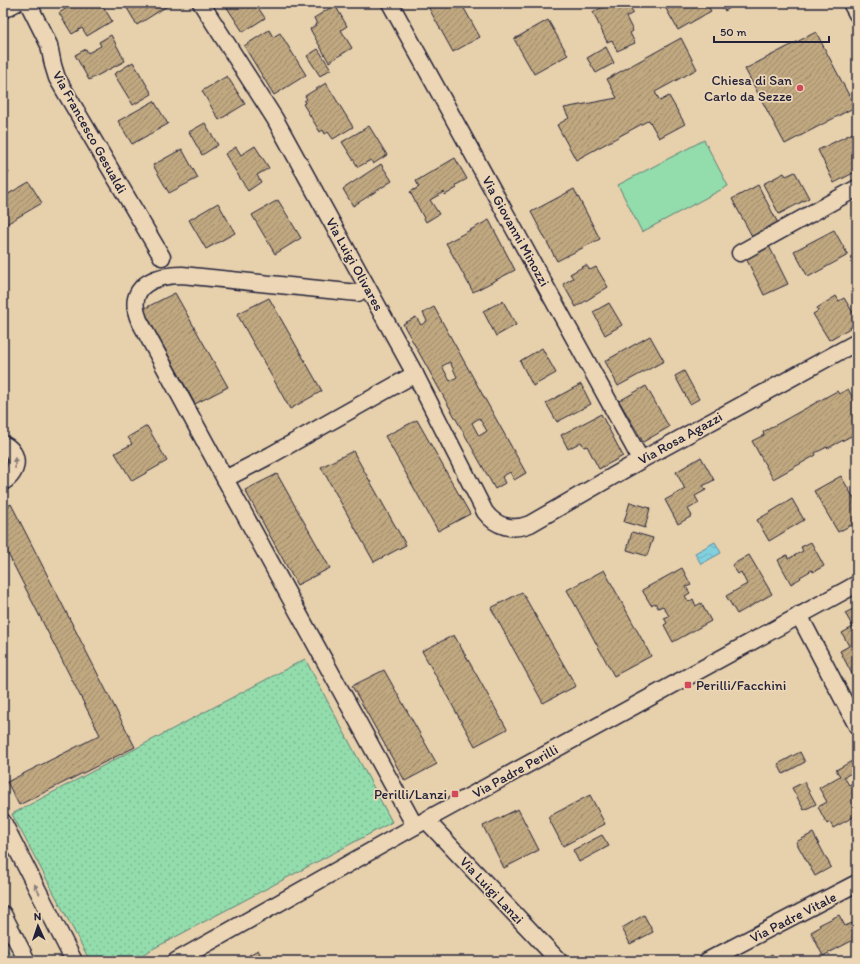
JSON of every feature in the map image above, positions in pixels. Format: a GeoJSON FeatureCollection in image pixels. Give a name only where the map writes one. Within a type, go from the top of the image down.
{"type":"FeatureCollection","features":[{"type":"Feature","properties":{"kind":"street"},"geometry":{"type":"LineString","coordinates":[[3,10],[16,3]]}},
{"type":"Feature","properties":{"kind":"street","name":"Via Francesco Gesualdi"},"geometry":{"type":"LineString","coordinates":[[28,3],[49,45],[52,65],[57,78],[162,257]]}},
{"type":"Feature","properties":{"kind":"street","name":"Via Luigi Olivares"},"geometry":{"type":"LineString","coordinates":[[201,3],[275,119],[415,374],[485,512],[492,521],[502,526]]}},
{"type":"Feature","properties":{"kind":"street","name":"Via Giovanni Minozzi"},"geometry":{"type":"LineString","coordinates":[[390,3],[641,460]]}},
{"type":"Feature","properties":{"kind":"street"},"geometry":{"type":"LineString","coordinates":[[851,3],[857,14]]}},
{"type":"Feature","properties":{"kind":"street"},"geometry":{"type":"LineString","coordinates":[[740,253],[857,188]]}},
{"type":"Feature","properties":{"kind":"street","name":"Via Luigi Lanzi"},"geometry":{"type":"LineString","coordinates":[[358,293],[178,275],[158,278],[146,284],[138,292],[136,309],[139,320],[225,479],[420,823],[559,961]]}},
{"type":"Feature","properties":{"kind":"street","name":"Via Rosa Agazzi"},"geometry":{"type":"LineString","coordinates":[[502,526],[516,528],[530,524],[641,460],[857,342]]}},
{"type":"Feature","properties":{"kind":"street"},"geometry":{"type":"LineString","coordinates":[[225,479],[415,374]]}},
{"type":"Feature","properties":{"kind":"street"},"geometry":{"type":"LineString","coordinates":[[3,444],[8,446],[14,452],[16,469],[9,479],[3,482]]}},
{"type":"Feature","properties":{"kind":"street","name":"Via Padre Perilli"},"geometry":{"type":"LineString","coordinates":[[176,961],[420,823],[857,584]]}},
{"type":"Feature","properties":{"kind":"street"},"geometry":{"type":"LineString","coordinates":[[798,616],[857,726]]}},
{"type":"Feature","properties":{"kind":"street"},"geometry":{"type":"LineString","coordinates":[[4,828],[74,961]]}},
{"type":"Feature","properties":{"kind":"street","name":"Via Padre Vitale"},"geometry":{"type":"LineString","coordinates":[[707,961],[857,883]]}},
{"type":"Feature","properties":{"kind":"street"},"geometry":{"type":"LineString","coordinates":[[3,914],[27,961]]}},
{"type":"Feature","properties":{"kind":"green space"},"geometry":{"type":"Polygon","coordinates":[[[704,140],[728,186],[642,232],[618,185],[704,140]]]}},
{"type":"Feature","properties":{"kind":"green space"},"geometry":{"type":"Polygon","coordinates":[[[305,659],[392,822],[130,961],[90,961],[12,814],[305,659]]]}},
{"type":"Feature","properties":{"kind":"green space"},"geometry":{"type":"Polygon","coordinates":[[[3,942],[13,961],[3,961],[3,942]]]}},
{"type":"Feature","properties":{"kind":"water"},"geometry":{"type":"Polygon","coordinates":[[[715,542],[721,553],[701,564],[695,553],[715,542]]]}},
{"type":"Feature","properties":{"kind":"building"},"geometry":{"type":"Polygon","coordinates":[[[75,3],[101,3],[112,21],[87,36],[82,28],[72,34],[59,13],[75,3]]]}},
{"type":"Feature","properties":{"kind":"building"},"geometry":{"type":"Polygon","coordinates":[[[124,3],[172,3],[137,25],[124,3]]]}},
{"type":"Feature","properties":{"kind":"building"},"geometry":{"type":"Polygon","coordinates":[[[224,3],[255,3],[265,18],[243,32],[224,3]]]}},
{"type":"Feature","properties":{"kind":"building"},"geometry":{"type":"Polygon","coordinates":[[[426,3],[461,3],[480,37],[453,52],[426,3]]]}},
{"type":"Feature","properties":{"kind":"building"},"geometry":{"type":"Polygon","coordinates":[[[602,3],[628,3],[633,13],[626,17],[633,31],[630,33],[635,43],[617,51],[612,40],[607,42],[593,12],[603,7],[602,3]]]}},
{"type":"Feature","properties":{"kind":"building"},"geometry":{"type":"Polygon","coordinates":[[[667,3],[706,3],[711,11],[678,30],[665,7],[668,5],[667,3]]]}},
{"type":"Feature","properties":{"kind":"building"},"geometry":{"type":"Polygon","coordinates":[[[720,3],[738,3],[725,11],[720,3]]]}},
{"type":"Feature","properties":{"kind":"building"},"geometry":{"type":"Polygon","coordinates":[[[335,5],[347,26],[341,30],[352,48],[329,62],[310,29],[317,24],[314,18],[335,5]]]}},
{"type":"Feature","properties":{"kind":"building"},"geometry":{"type":"Polygon","coordinates":[[[548,20],[568,55],[534,74],[514,39],[548,20]]]}},
{"type":"Feature","properties":{"kind":"building"},"geometry":{"type":"Polygon","coordinates":[[[269,30],[273,37],[280,33],[306,75],[274,95],[244,46],[269,30]]]}},
{"type":"Feature","properties":{"kind":"building","name":"Chiesa di San Carlo da Sezze"},"geometry":{"type":"Polygon","coordinates":[[[816,32],[855,107],[785,144],[745,69],[816,32]]]}},
{"type":"Feature","properties":{"kind":"building"},"geometry":{"type":"Polygon","coordinates":[[[111,35],[125,61],[89,80],[75,55],[86,49],[88,53],[101,46],[99,42],[111,35]]]}},
{"type":"Feature","properties":{"kind":"building"},"geometry":{"type":"Polygon","coordinates":[[[681,38],[697,69],[655,92],[660,101],[669,96],[685,124],[659,138],[649,120],[576,160],[557,125],[569,118],[564,108],[617,98],[607,79],[681,38]]]}},
{"type":"Feature","properties":{"kind":"building"},"geometry":{"type":"Polygon","coordinates":[[[606,47],[614,63],[596,73],[587,58],[606,47]]]}},
{"type":"Feature","properties":{"kind":"building"},"geometry":{"type":"Polygon","coordinates":[[[318,49],[331,69],[320,76],[307,56],[318,49]]]}},
{"type":"Feature","properties":{"kind":"building"},"geometry":{"type":"Polygon","coordinates":[[[133,62],[152,94],[133,105],[114,74],[133,62]]]}},
{"type":"Feature","properties":{"kind":"building"},"geometry":{"type":"Polygon","coordinates":[[[227,76],[245,104],[219,120],[202,91],[227,76]]]}},
{"type":"Feature","properties":{"kind":"building"},"geometry":{"type":"Polygon","coordinates":[[[326,83],[353,127],[333,139],[328,132],[325,134],[323,130],[320,132],[303,104],[307,99],[305,96],[326,83]]]}},
{"type":"Feature","properties":{"kind":"building"},"geometry":{"type":"Polygon","coordinates":[[[154,101],[168,124],[132,144],[118,121],[154,101]]]}},
{"type":"Feature","properties":{"kind":"building"},"geometry":{"type":"Polygon","coordinates":[[[205,123],[218,145],[202,155],[189,132],[205,123]]]}},
{"type":"Feature","properties":{"kind":"building"},"geometry":{"type":"Polygon","coordinates":[[[369,126],[387,155],[373,164],[371,160],[358,167],[342,142],[369,126]]]}},
{"type":"Feature","properties":{"kind":"building"},"geometry":{"type":"Polygon","coordinates":[[[857,131],[857,164],[855,165],[857,171],[834,183],[818,150],[857,131]]]}},
{"type":"Feature","properties":{"kind":"building"},"geometry":{"type":"Polygon","coordinates":[[[255,146],[269,168],[257,175],[261,182],[248,191],[225,154],[236,147],[241,155],[255,146]]]}},
{"type":"Feature","properties":{"kind":"building"},"geometry":{"type":"Polygon","coordinates":[[[182,149],[198,178],[169,193],[153,165],[182,149]]]}},
{"type":"Feature","properties":{"kind":"building"},"geometry":{"type":"Polygon","coordinates":[[[3,156],[8,164],[4,166],[9,173],[3,176],[3,156]]]}},
{"type":"Feature","properties":{"kind":"building"},"geometry":{"type":"Polygon","coordinates":[[[455,158],[467,179],[456,185],[457,188],[445,195],[444,192],[430,200],[439,214],[426,222],[410,192],[419,187],[416,181],[455,158]]]}},
{"type":"Feature","properties":{"kind":"building"},"geometry":{"type":"Polygon","coordinates":[[[381,164],[392,181],[353,206],[343,189],[381,164]]]}},
{"type":"Feature","properties":{"kind":"building"},"geometry":{"type":"Polygon","coordinates":[[[795,172],[809,198],[779,214],[763,184],[784,173],[786,176],[795,172]]]}},
{"type":"Feature","properties":{"kind":"building"},"geometry":{"type":"Polygon","coordinates":[[[29,182],[42,203],[3,226],[3,197],[29,182]]]}},
{"type":"Feature","properties":{"kind":"building"},"geometry":{"type":"Polygon","coordinates":[[[758,185],[779,225],[753,238],[732,199],[758,185]]]}},
{"type":"Feature","properties":{"kind":"building"},"geometry":{"type":"Polygon","coordinates":[[[574,189],[600,239],[557,261],[531,212],[574,189]]]}},
{"type":"Feature","properties":{"kind":"building"},"geometry":{"type":"Polygon","coordinates":[[[278,200],[301,238],[275,254],[252,215],[278,200]]]}},
{"type":"Feature","properties":{"kind":"building"},"geometry":{"type":"Polygon","coordinates":[[[218,203],[235,233],[206,249],[189,220],[218,203]]]}},
{"type":"Feature","properties":{"kind":"building"},"geometry":{"type":"Polygon","coordinates":[[[489,220],[515,270],[473,292],[446,243],[489,220]]]}},
{"type":"Feature","properties":{"kind":"building"},"geometry":{"type":"Polygon","coordinates":[[[834,230],[848,255],[808,277],[794,251],[834,230]]]}},
{"type":"Feature","properties":{"kind":"building"},"geometry":{"type":"Polygon","coordinates":[[[767,242],[788,284],[764,295],[744,254],[767,242]]]}},
{"type":"Feature","properties":{"kind":"building"},"geometry":{"type":"Polygon","coordinates":[[[586,265],[590,270],[596,267],[608,287],[576,307],[563,284],[573,278],[570,274],[586,265]]]}},
{"type":"Feature","properties":{"kind":"building"},"geometry":{"type":"Polygon","coordinates":[[[175,293],[228,387],[195,404],[143,309],[175,293]]]}},
{"type":"Feature","properties":{"kind":"building"},"geometry":{"type":"Polygon","coordinates":[[[836,296],[839,301],[844,298],[857,319],[857,324],[829,340],[813,314],[818,311],[817,308],[836,296]]]}},
{"type":"Feature","properties":{"kind":"building"},"geometry":{"type":"Polygon","coordinates":[[[269,298],[322,391],[290,409],[237,314],[269,298]]]}},
{"type":"Feature","properties":{"kind":"building"},"geometry":{"type":"Polygon","coordinates":[[[503,301],[516,325],[496,336],[483,311],[503,301]]]}},
{"type":"Feature","properties":{"kind":"building"},"geometry":{"type":"Polygon","coordinates":[[[609,303],[622,325],[605,335],[593,312],[609,303]]]}},
{"type":"Feature","properties":{"kind":"building"},"geometry":{"type":"Polygon","coordinates":[[[434,307],[526,473],[514,480],[510,472],[502,477],[505,483],[495,489],[403,324],[416,317],[421,325],[427,321],[423,313],[434,307]],[[450,362],[442,366],[450,381],[457,377],[450,362]],[[479,418],[472,423],[479,436],[487,431],[479,418]]]}},
{"type":"Feature","properties":{"kind":"building"},"geometry":{"type":"Polygon","coordinates":[[[650,336],[664,361],[618,386],[605,361],[650,336]]]}},
{"type":"Feature","properties":{"kind":"building"},"geometry":{"type":"Polygon","coordinates":[[[542,348],[556,373],[533,386],[520,361],[542,348]]]}},
{"type":"Feature","properties":{"kind":"building"},"geometry":{"type":"Polygon","coordinates":[[[684,371],[699,399],[690,404],[675,376],[684,371]]]}},
{"type":"Feature","properties":{"kind":"building"},"geometry":{"type":"Polygon","coordinates":[[[581,384],[591,404],[557,422],[546,403],[581,384]]]}},
{"type":"Feature","properties":{"kind":"building"},"geometry":{"type":"Polygon","coordinates":[[[646,386],[669,427],[643,442],[619,401],[646,386]]]}},
{"type":"Feature","properties":{"kind":"building"},"geometry":{"type":"Polygon","coordinates":[[[848,389],[857,405],[857,433],[815,453],[816,455],[773,479],[752,441],[764,435],[763,432],[837,391],[839,394],[848,389]]]}},
{"type":"Feature","properties":{"kind":"building"},"geometry":{"type":"Polygon","coordinates":[[[601,414],[623,456],[599,469],[587,446],[584,447],[581,442],[568,449],[561,435],[601,414]]]}},
{"type":"Feature","properties":{"kind":"building"},"geometry":{"type":"Polygon","coordinates":[[[417,420],[470,514],[438,531],[385,436],[417,420]]]}},
{"type":"Feature","properties":{"kind":"building"},"geometry":{"type":"Polygon","coordinates":[[[147,426],[167,461],[132,481],[115,453],[132,444],[128,437],[147,426]]]}},
{"type":"Feature","properties":{"kind":"building"},"geometry":{"type":"Polygon","coordinates":[[[353,451],[406,545],[374,562],[321,467],[353,451]]]}},
{"type":"Feature","properties":{"kind":"building"},"geometry":{"type":"Polygon","coordinates":[[[701,457],[714,480],[703,486],[706,490],[695,496],[699,503],[688,509],[692,516],[678,524],[665,500],[685,489],[676,472],[701,457]]]}},
{"type":"Feature","properties":{"kind":"building"},"geometry":{"type":"Polygon","coordinates":[[[277,474],[330,568],[297,585],[245,490],[277,474]]]}},
{"type":"Feature","properties":{"kind":"building"},"geometry":{"type":"Polygon","coordinates":[[[841,476],[857,504],[857,522],[838,532],[814,491],[841,476]]]}},
{"type":"Feature","properties":{"kind":"building"},"geometry":{"type":"Polygon","coordinates":[[[792,499],[804,520],[769,541],[757,520],[792,499]]]}},
{"type":"Feature","properties":{"kind":"building"},"geometry":{"type":"Polygon","coordinates":[[[630,502],[650,508],[645,528],[624,522],[630,502]]]}},
{"type":"Feature","properties":{"kind":"building"},"geometry":{"type":"Polygon","coordinates":[[[11,504],[135,747],[19,805],[7,782],[100,735],[3,544],[3,509],[11,504]]]}},
{"type":"Feature","properties":{"kind":"building"},"geometry":{"type":"Polygon","coordinates":[[[632,532],[653,538],[647,556],[627,550],[632,532]]]}},
{"type":"Feature","properties":{"kind":"building"},"geometry":{"type":"Polygon","coordinates":[[[811,542],[824,566],[813,572],[812,570],[791,584],[778,560],[787,555],[788,559],[803,551],[801,547],[811,542]]]}},
{"type":"Feature","properties":{"kind":"building"},"geometry":{"type":"Polygon","coordinates":[[[749,555],[772,594],[737,614],[726,596],[747,584],[741,572],[738,574],[732,565],[749,555]]]}},
{"type":"Feature","properties":{"kind":"building"},"geometry":{"type":"Polygon","coordinates":[[[682,568],[691,585],[686,587],[690,593],[685,596],[689,602],[693,599],[696,606],[701,603],[711,621],[673,642],[664,625],[667,623],[664,618],[669,616],[663,606],[658,608],[655,603],[651,605],[642,590],[682,568]]]}},
{"type":"Feature","properties":{"kind":"building"},"geometry":{"type":"Polygon","coordinates":[[[604,570],[651,656],[614,676],[567,590],[604,570]]]}},
{"type":"Feature","properties":{"kind":"building"},"geometry":{"type":"Polygon","coordinates":[[[522,592],[576,686],[543,703],[491,608],[522,592]]]}},
{"type":"Feature","properties":{"kind":"building"},"geometry":{"type":"Polygon","coordinates":[[[857,607],[857,672],[852,674],[840,651],[849,646],[842,633],[853,627],[845,613],[857,607]]]}},
{"type":"Feature","properties":{"kind":"building"},"geometry":{"type":"Polygon","coordinates":[[[454,635],[507,729],[475,746],[422,651],[454,635]]]}},
{"type":"Feature","properties":{"kind":"building"},"geometry":{"type":"Polygon","coordinates":[[[384,670],[437,764],[405,781],[352,686],[384,670]]]}},
{"type":"Feature","properties":{"kind":"building"},"geometry":{"type":"Polygon","coordinates":[[[800,752],[805,762],[783,774],[778,764],[800,752]]]}},
{"type":"Feature","properties":{"kind":"building"},"geometry":{"type":"Polygon","coordinates":[[[852,761],[857,770],[844,777],[849,785],[857,781],[857,804],[855,805],[857,815],[833,828],[830,822],[827,824],[818,807],[827,802],[819,788],[840,776],[836,770],[852,761]]]}},
{"type":"Feature","properties":{"kind":"building"},"geometry":{"type":"Polygon","coordinates":[[[804,782],[816,804],[804,810],[792,788],[804,782]]]}},
{"type":"Feature","properties":{"kind":"building"},"geometry":{"type":"Polygon","coordinates":[[[590,795],[605,824],[563,846],[548,817],[590,795]]]}},
{"type":"Feature","properties":{"kind":"building"},"geometry":{"type":"Polygon","coordinates":[[[518,809],[539,850],[504,868],[483,826],[518,809]]]}},
{"type":"Feature","properties":{"kind":"building"},"geometry":{"type":"Polygon","coordinates":[[[813,833],[831,867],[815,876],[796,842],[813,833]]]}},
{"type":"Feature","properties":{"kind":"building"},"geometry":{"type":"Polygon","coordinates":[[[602,835],[609,846],[579,862],[573,850],[602,835]]]}},
{"type":"Feature","properties":{"kind":"building"},"geometry":{"type":"Polygon","coordinates":[[[644,915],[653,932],[630,944],[622,928],[644,915]]]}},
{"type":"Feature","properties":{"kind":"building"},"geometry":{"type":"Polygon","coordinates":[[[839,915],[845,926],[852,923],[857,933],[857,938],[823,956],[811,932],[820,927],[819,925],[839,915]]]}},
{"type":"Feature","properties":{"kind":"building"},"geometry":{"type":"Polygon","coordinates":[[[258,950],[264,961],[252,961],[249,955],[258,950]]]}},
{"type":"Feature","properties":{"kind":"building"},"geometry":{"type":"Polygon","coordinates":[[[772,954],[776,961],[759,961],[772,954]]]}},
{"type":"Feature","properties":{"kind":"place","name":"Chiesa di San Carlo da Sezze"},"geometry":{"type":"Point","coordinates":[800,88]}},
{"type":"Feature","properties":{"kind":"place","name":"Perilli/Facchini"},"geometry":{"type":"Point","coordinates":[688,685]}},
{"type":"Feature","properties":{"kind":"place","name":"Perilli/Lanzi"},"geometry":{"type":"Point","coordinates":[455,794]}}]}
